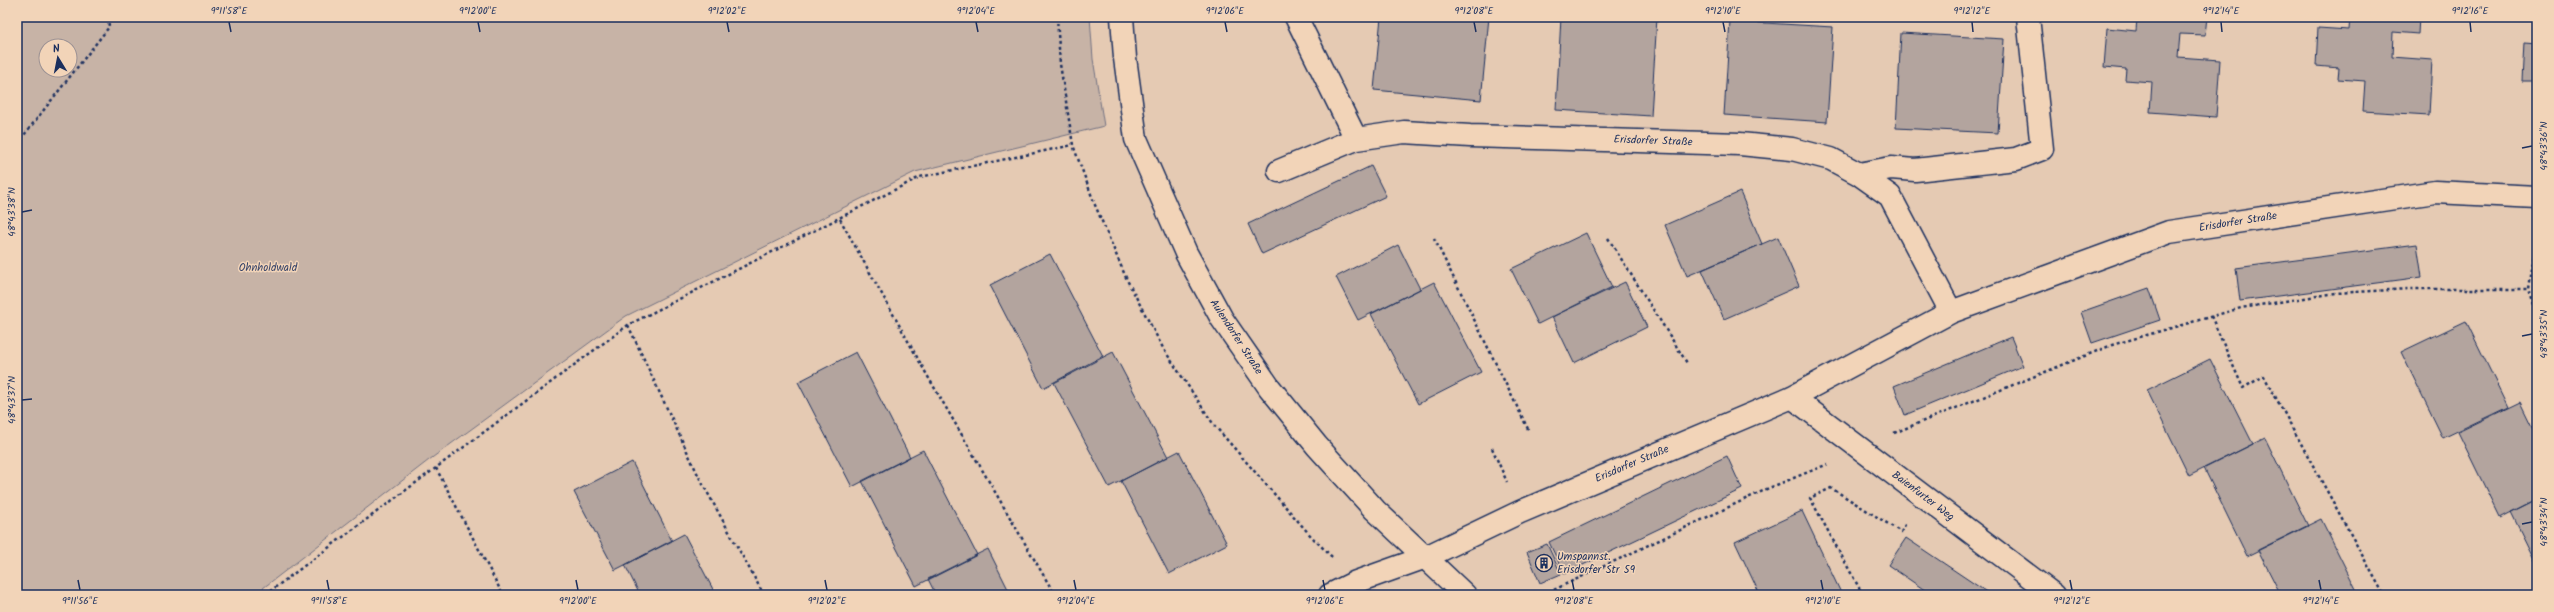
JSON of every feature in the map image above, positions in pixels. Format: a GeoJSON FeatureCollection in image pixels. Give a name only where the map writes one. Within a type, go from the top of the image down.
{"type":"FeatureCollection","features":[{"type":"Feature","properties":{"kind":"street","name":"Aulendorfer Straße"},"geometry":{"type":"LineString","coordinates":[[1122,17],[1125,58],[1136,139],[1186,253],[1222,319],[1269,387],[1317,446],[1375,510],[1465,595]]}},
{"type":"Feature","properties":{"kind":"street"},"geometry":{"type":"LineString","coordinates":[[1296,17],[1356,139]]}},
{"type":"Feature","properties":{"kind":"street"},"geometry":{"type":"LineString","coordinates":[[1859,174],[1891,168],[1915,170],[2016,159],[2042,149],[2028,17]]}},
{"type":"Feature","properties":{"kind":"street","name":"Erisdorfer Straße"},"geometry":{"type":"LineString","coordinates":[[1279,171],[1356,139],[1404,132],[1470,136],[1740,144],[1792,149],[1831,159],[1859,174],[1890,196],[1951,312]]}},
{"type":"Feature","properties":{"kind":"street","name":"Erisdorfer Straße"},"geometry":{"type":"LineString","coordinates":[[1330,595],[1356,582],[1426,557],[1520,512],[1792,397],[1951,312],[2170,232],[2435,192],[2537,197]]}},
{"type":"Feature","properties":{"kind":"street","name":"Baienfurter Weg"},"geometry":{"type":"LineString","coordinates":[[1792,397],[2054,595]]}},
{"type":"Feature","properties":{"kind":"path"},"geometry":{"type":"LineString","coordinates":[[17,144],[110,27],[108,17]]}},
{"type":"Feature","properties":{"kind":"path"},"geometry":{"type":"LineString","coordinates":[[1057,17],[1060,64],[1073,145],[1095,205],[1127,280],[1163,348],[1214,425],[1311,536],[1356,582]]}},
{"type":"Feature","properties":{"kind":"path"},"geometry":{"type":"LineString","coordinates":[[265,595],[628,325],[840,219],[920,177],[1073,145]]}},
{"type":"Feature","properties":{"kind":"path"},"geometry":{"type":"LineString","coordinates":[[840,219],[927,375],[1055,595]]}},
{"type":"Feature","properties":{"kind":"path"},"geometry":{"type":"LineString","coordinates":[[2537,232],[2529,289],[2537,316]]}},
{"type":"Feature","properties":{"kind":"path"},"geometry":{"type":"LineString","coordinates":[[1434,238],[1529,432]]}},
{"type":"Feature","properties":{"kind":"path"},"geometry":{"type":"LineString","coordinates":[[1608,238],[1687,363]]}},
{"type":"Feature","properties":{"kind":"path"},"geometry":{"type":"LineString","coordinates":[[1543,595],[1769,488],[1862,450],[1900,429],[2112,345],[2241,308],[2336,293],[2416,289],[2529,289]]}},
{"type":"Feature","properties":{"kind":"path"},"geometry":{"type":"LineString","coordinates":[[2211,316],[2243,388],[2264,376],[2384,595]]}},
{"type":"Feature","properties":{"kind":"path"},"geometry":{"type":"LineString","coordinates":[[628,325],[700,479],[764,595]]}},
{"type":"Feature","properties":{"kind":"path"},"geometry":{"type":"LineString","coordinates":[[1492,448],[1520,512]]}},
{"type":"Feature","properties":{"kind":"path"},"geometry":{"type":"LineString","coordinates":[[436,468],[503,595]]}},
{"type":"Feature","properties":{"kind":"path"},"geometry":{"type":"LineString","coordinates":[[1863,595],[1810,498],[1831,488],[1901,532],[1913,513],[1920,494]]}},
{"type":"Feature","properties":{"kind":"green space","name":"Ohnholdwald"},"geometry":{"type":"Polygon","coordinates":[[[17,17],[1090,17],[1093,59],[1104,126],[915,172],[626,316],[429,460],[254,595],[17,595],[17,17]]]}},
{"type":"Feature","properties":{"kind":"building"},"geometry":{"type":"Polygon","coordinates":[[[1381,17],[1489,17],[1481,100],[1374,90],[1381,17]]]}},
{"type":"Feature","properties":{"kind":"building"},"geometry":{"type":"Polygon","coordinates":[[[1561,17],[1657,17],[1651,116],[1556,110],[1561,17]]]}},
{"type":"Feature","properties":{"kind":"building"},"geometry":{"type":"Polygon","coordinates":[[[2137,17],[2207,17],[2205,35],[2180,34],[2178,57],[2220,60],[2216,117],[2150,112],[2152,82],[2125,80],[2126,69],[2104,67],[2107,28],[2136,31],[2137,17]]]}},
{"type":"Feature","properties":{"kind":"building"},"geometry":{"type":"Polygon","coordinates":[[[2350,17],[2419,17],[2418,34],[2393,32],[2392,57],[2432,60],[2429,115],[2363,111],[2365,81],[2338,79],[2339,68],[2316,66],[2318,28],[2349,30],[2350,17]]]}},
{"type":"Feature","properties":{"kind":"building"},"geometry":{"type":"Polygon","coordinates":[[[1730,21],[1833,27],[1827,122],[1724,115],[1730,21]]]}},
{"type":"Feature","properties":{"kind":"building"},"geometry":{"type":"Polygon","coordinates":[[[1901,33],[2004,39],[1998,133],[1896,128],[1901,33]]]}},
{"type":"Feature","properties":{"kind":"building"},"geometry":{"type":"Polygon","coordinates":[[[2524,42],[2537,43],[2537,81],[2522,81],[2524,42]]]}},
{"type":"Feature","properties":{"kind":"building"},"geometry":{"type":"Polygon","coordinates":[[[1371,166],[1386,196],[1262,254],[1248,224],[1371,166]]]}},
{"type":"Feature","properties":{"kind":"building"},"geometry":{"type":"Polygon","coordinates":[[[1740,192],[1762,244],[1687,276],[1665,225],[1740,192]]]}},
{"type":"Feature","properties":{"kind":"building"},"geometry":{"type":"Polygon","coordinates":[[[1586,233],[1612,287],[1538,324],[1511,269],[1586,233]]]}},
{"type":"Feature","properties":{"kind":"building"},"geometry":{"type":"Polygon","coordinates":[[[1778,237],[1799,286],[1724,319],[1702,270],[1778,237]]]}},
{"type":"Feature","properties":{"kind":"building"},"geometry":{"type":"Polygon","coordinates":[[[2417,244],[2422,277],[2240,301],[2236,268],[2417,244]]]}},
{"type":"Feature","properties":{"kind":"building"},"geometry":{"type":"Polygon","coordinates":[[[1398,245],[1420,289],[1358,320],[1336,277],[1398,245]]]}},
{"type":"Feature","properties":{"kind":"building"},"geometry":{"type":"Polygon","coordinates":[[[1050,254],[1103,356],[1043,388],[990,285],[1050,254]]]}},
{"type":"Feature","properties":{"kind":"building"},"geometry":{"type":"Polygon","coordinates":[[[1434,282],[1481,372],[1418,404],[1371,314],[1434,282]]]}},
{"type":"Feature","properties":{"kind":"building"},"geometry":{"type":"Polygon","coordinates":[[[1625,282],[1647,327],[1574,363],[1552,317],[1625,282]]]}},
{"type":"Feature","properties":{"kind":"building"},"geometry":{"type":"Polygon","coordinates":[[[2149,288],[2160,320],[2092,343],[2081,312],[2149,288]]]}},
{"type":"Feature","properties":{"kind":"building"},"geometry":{"type":"Polygon","coordinates":[[[2466,321],[2508,407],[2443,438],[2401,352],[2466,321]]]}},
{"type":"Feature","properties":{"kind":"building"},"geometry":{"type":"Polygon","coordinates":[[[2011,337],[2023,366],[1905,415],[1894,386],[2011,337]]]}},
{"type":"Feature","properties":{"kind":"building"},"geometry":{"type":"Polygon","coordinates":[[[856,352],[910,457],[852,487],[798,382],[856,352]]]}},
{"type":"Feature","properties":{"kind":"building"},"geometry":{"type":"Polygon","coordinates":[[[1113,352],[1168,457],[1109,487],[1054,383],[1113,352]]]}},
{"type":"Feature","properties":{"kind":"building"},"geometry":{"type":"Polygon","coordinates":[[[2210,359],[2253,444],[2189,476],[2147,390],[2210,359]]]}},
{"type":"Feature","properties":{"kind":"building"},"geometry":{"type":"Polygon","coordinates":[[[2520,402],[2537,437],[2537,499],[2500,518],[2458,432],[2520,402]]]}},
{"type":"Feature","properties":{"kind":"building"},"geometry":{"type":"Polygon","coordinates":[[[2265,438],[2308,526],[2247,556],[2204,468],[2265,438]]]}},
{"type":"Feature","properties":{"kind":"building"},"geometry":{"type":"Polygon","coordinates":[[[923,450],[977,555],[916,586],[862,481],[923,450]]]}},
{"type":"Feature","properties":{"kind":"building"},"geometry":{"type":"Polygon","coordinates":[[[1179,451],[1227,544],[1169,574],[1121,481],[1179,451]]]}},
{"type":"Feature","properties":{"kind":"building"},"geometry":{"type":"Polygon","coordinates":[[[1727,456],[1742,489],[1564,574],[1549,542],[1727,456]]]}},
{"type":"Feature","properties":{"kind":"building"},"geometry":{"type":"Polygon","coordinates":[[[632,462],[672,541],[615,570],[574,492],[632,462]]]}},
{"type":"Feature","properties":{"kind":"building"},"geometry":{"type":"Polygon","coordinates":[[[2537,499],[2537,565],[2511,512],[2537,499]]]}},
{"type":"Feature","properties":{"kind":"building"},"geometry":{"type":"Polygon","coordinates":[[[1802,511],[1842,595],[1760,595],[1735,542],[1802,511]]]}},
{"type":"Feature","properties":{"kind":"building"},"geometry":{"type":"Polygon","coordinates":[[[2321,519],[2359,595],[2281,595],[2258,550],[2321,519]]]}},
{"type":"Feature","properties":{"kind":"building"},"geometry":{"type":"Polygon","coordinates":[[[684,534],[716,595],[640,595],[625,565],[684,534]]]}},
{"type":"Feature","properties":{"kind":"building"},"geometry":{"type":"Polygon","coordinates":[[[1906,538],[1991,595],[1932,595],[1888,565],[1906,538]]]}},
{"type":"Feature","properties":{"kind":"building","name":"Umspannst. Erisdorfer Str 59"},"geometry":{"type":"Polygon","coordinates":[[[1547,544],[1561,574],[1540,583],[1527,552],[1547,544]]]}},
{"type":"Feature","properties":{"kind":"building"},"geometry":{"type":"Polygon","coordinates":[[[988,549],[1011,595],[936,595],[928,579],[988,549]]]}},
{"type":"Feature","properties":{"kind":"place","name":"Umspannst. Erisdorfer Str 59"},"geometry":{"type":"Point","coordinates":[1544,563]}}]}
